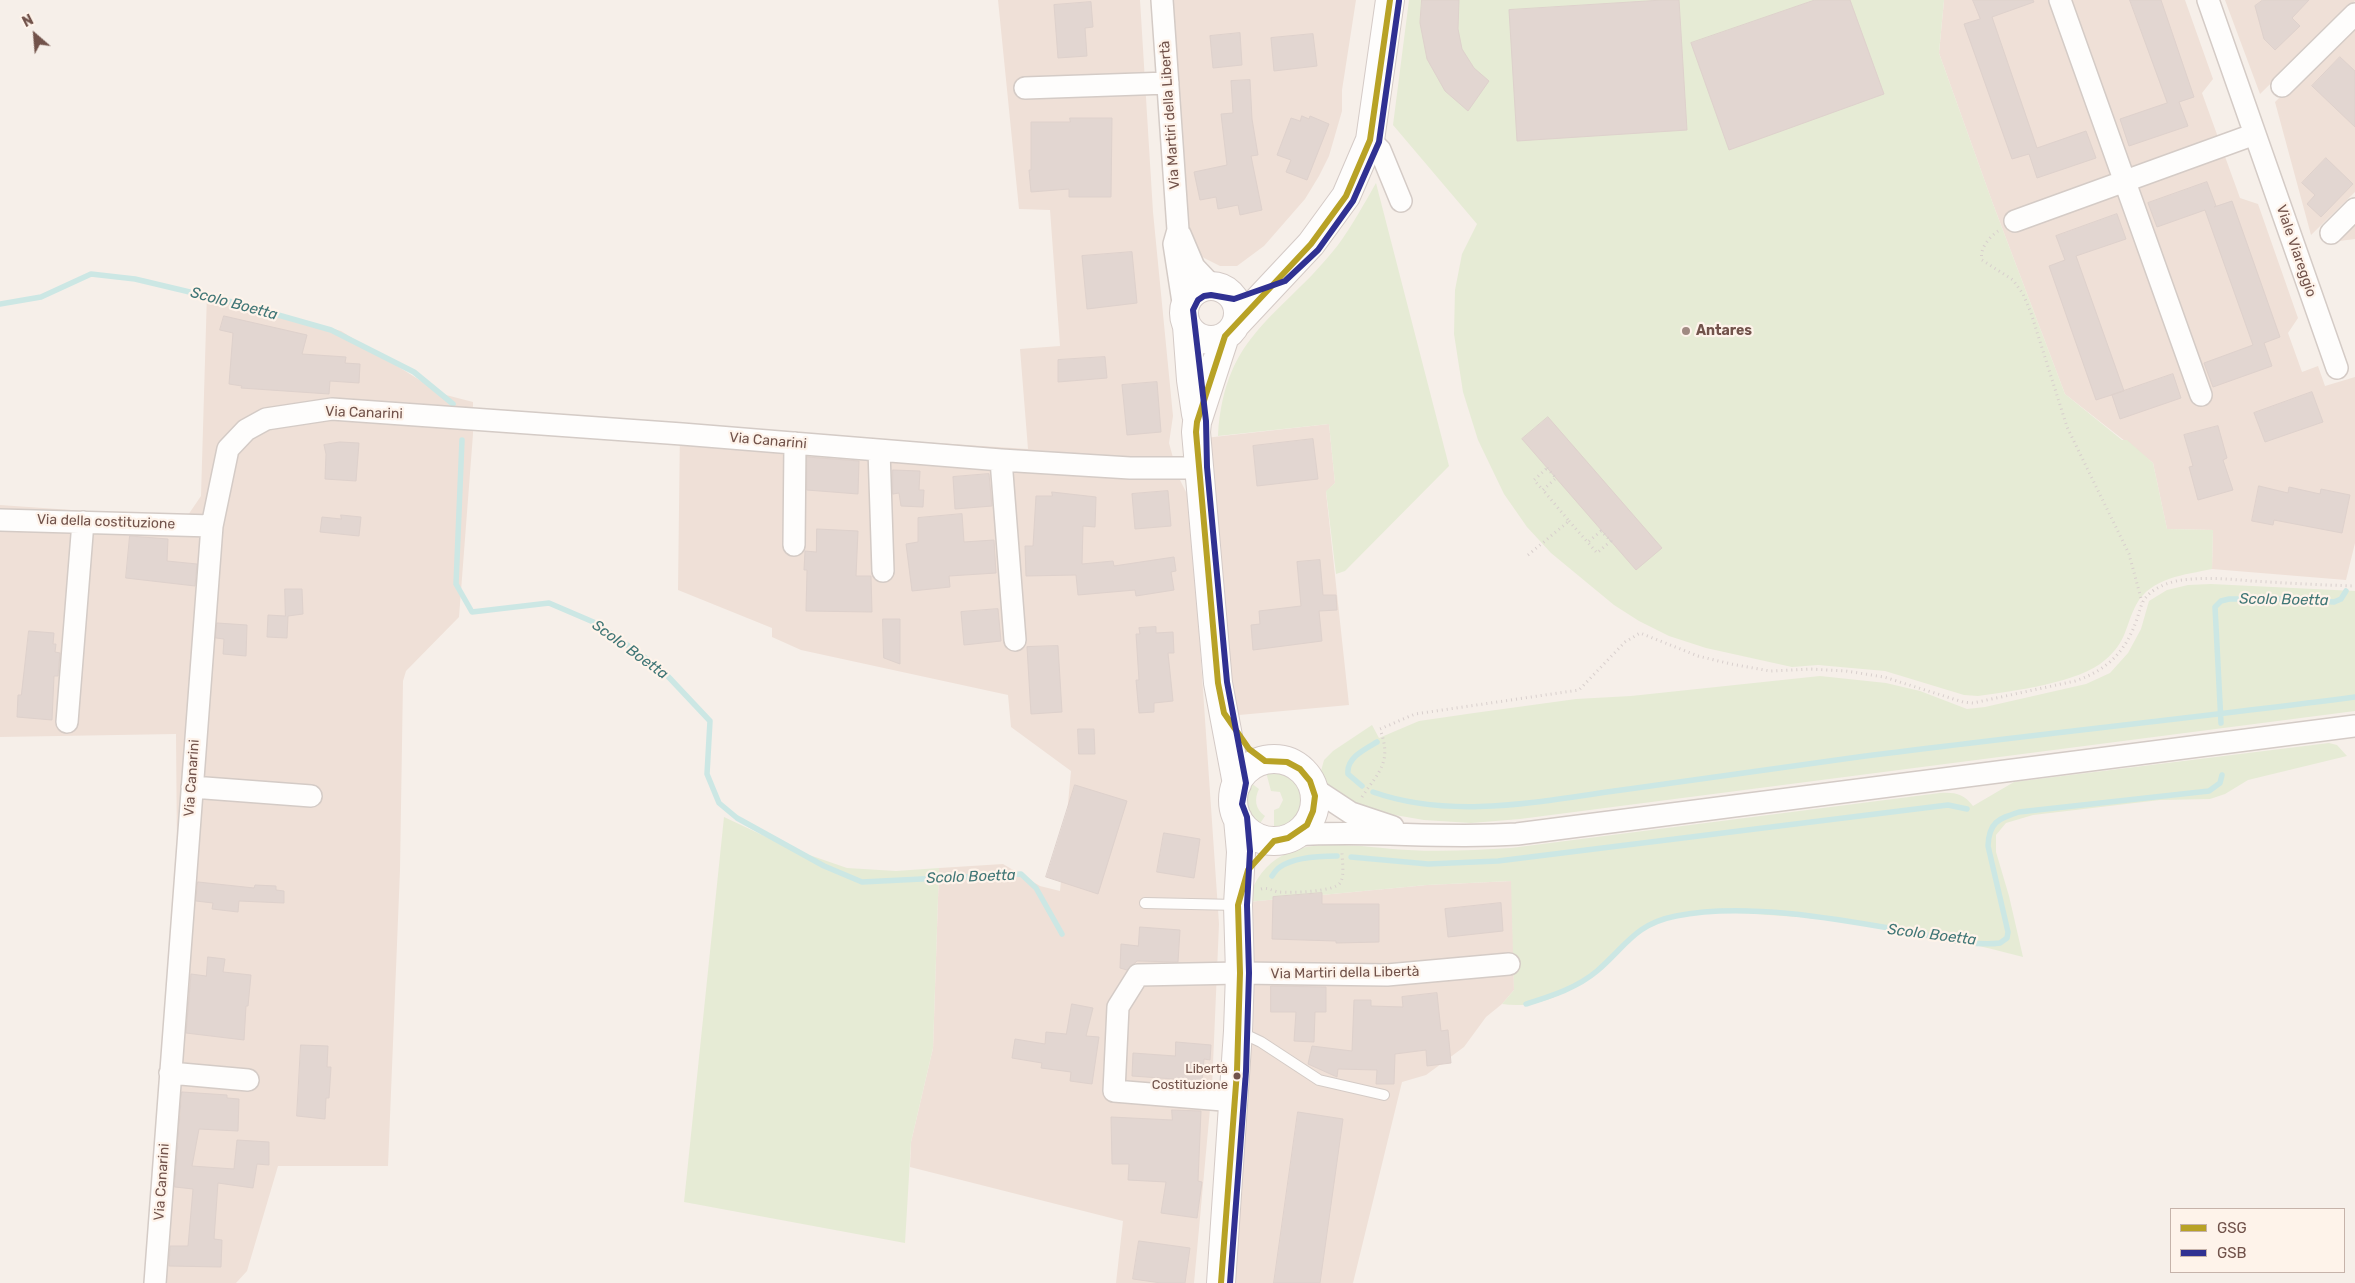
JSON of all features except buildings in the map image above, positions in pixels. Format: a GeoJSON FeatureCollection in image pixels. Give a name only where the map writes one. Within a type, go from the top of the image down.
{"type":"FeatureCollection","features":[{"type":"Feature","properties":{"kind":"street","name":"Via Martiri della Libertà"},"geometry":{"type":"LineString","coordinates":[[1162,0],[1178,230],[1194,267],[1237,306],[1197,422]]}},
{"type":"Feature","properties":{"kind":"street"},"geometry":{"type":"LineString","coordinates":[[1280,274],[1257,283],[1193,292],[1185,318],[1192,332],[1204,340],[1218,339],[1230,330],[1280,274],[1311,244],[1346,196],[1370,140],[1390,0]]}},
{"type":"Feature","properties":{"kind":"street"},"geometry":{"type":"LineString","coordinates":[[2060,0],[2201,395]]}},
{"type":"Feature","properties":{"kind":"street","name":"Viale Viareggio"},"geometry":{"type":"LineString","coordinates":[[2208,0],[2337,368]]}},
{"type":"Feature","properties":{"kind":"street"},"geometry":{"type":"LineString","coordinates":[[2282,86],[2355,14]]}},
{"type":"Feature","properties":{"kind":"street"},"geometry":{"type":"LineString","coordinates":[[1025,88],[1168,83]]}},
{"type":"Feature","properties":{"kind":"street"},"geometry":{"type":"LineString","coordinates":[[2015,221],[2255,134]]}},
{"type":"Feature","properties":{"kind":"street"},"geometry":{"type":"LineString","coordinates":[[1370,140],[1380,150],[1401,201]]}},
{"type":"Feature","properties":{"kind":"street"},"geometry":{"type":"LineString","coordinates":[[2331,232],[2355,209]]}},
{"type":"Feature","properties":{"kind":"street","name":"Via Martiri della Libertà"},"geometry":{"type":"LineString","coordinates":[[1178,230],[1174,244],[1197,422],[1198,468],[1218,683],[1237,784],[1233,805],[1238,819],[1240,852],[1238,905],[1240,974],[1235,1101],[1220,1283]]}},
{"type":"Feature","properties":{"kind":"street","name":"Via Canarini"},"geometry":{"type":"LineString","coordinates":[[155,1283],[212,526],[228,449],[246,430],[266,419],[332,409],[1001,460],[1130,468],[1198,468]]}},
{"type":"Feature","properties":{"kind":"street"},"geometry":{"type":"LineString","coordinates":[[794,443],[794,545]]}},
{"type":"Feature","properties":{"kind":"street"},"geometry":{"type":"LineString","coordinates":[[879,450],[883,571]]}},
{"type":"Feature","properties":{"kind":"street"},"geometry":{"type":"LineString","coordinates":[[1001,460],[1015,640]]}},
{"type":"Feature","properties":{"kind":"street","name":"Via della costituzione"},"geometry":{"type":"LineString","coordinates":[[0,520],[212,526]]}},
{"type":"Feature","properties":{"kind":"street"},"geometry":{"type":"LineString","coordinates":[[67,722],[83,522]]}},
{"type":"Feature","properties":{"kind":"street","name":"Via Martiri della Libertà"},"geometry":{"type":"LineString","coordinates":[[1224,713],[1249,749],[1264,761]]}},
{"type":"Feature","properties":{"kind":"street"},"geometry":{"type":"LineString","coordinates":[[1238,819],[1252,835],[1284,838],[1342,833],[1473,837],[1517,834],[2355,726]]}},
{"type":"Feature","properties":{"kind":"street"},"geometry":{"type":"LineString","coordinates":[[1237,784],[1245,772],[1264,761],[1280,760],[1294,765],[1306,775],[1313,788],[1351,813],[1419,835]]}},
{"type":"Feature","properties":{"kind":"street"},"geometry":{"type":"LineString","coordinates":[[192,787],[311,796]]}},
{"type":"Feature","properties":{"kind":"street","name":"Via Martiri della Libertà"},"geometry":{"type":"LineString","coordinates":[[1238,905],[1248,870],[1284,838],[1311,818],[1315,804],[1313,788]]}},
{"type":"Feature","properties":{"kind":"street","name":"Via Martiri della Libertà"},"geometry":{"type":"LineString","coordinates":[[1240,974],[1387,975],[1509,964]]}},
{"type":"Feature","properties":{"kind":"street"},"geometry":{"type":"LineString","coordinates":[[1235,1101],[1114,1091],[1118,1007],[1138,975],[1240,974]]}},
{"type":"Feature","properties":{"kind":"street"},"geometry":{"type":"LineString","coordinates":[[170,1072],[248,1080]]}},
{"type":"Feature","properties":{"kind":"lane"},"geometry":{"type":"LineString","coordinates":[[1145,904],[1238,905]]}},
{"type":"Feature","properties":{"kind":"lane"},"geometry":{"type":"LineString","coordinates":[[1238,1031],[1261,1042],[1319,1080],[1384,1095]]}},
{"type":"Feature","properties":{"kind":"path"},"geometry":{"type":"LineString","coordinates":[[2015,221],[1996,232],[1985,244],[1980,255],[1982,260],[2013,280],[2023,294],[2067,427],[2129,554],[2142,602]]}},
{"type":"Feature","properties":{"kind":"path"},"geometry":{"type":"LineString","coordinates":[[1543,490],[1556,478],[1547,468],[1534,480],[1569,521],[1597,553],[1610,541],[1601,531],[1588,542]]}},
{"type":"Feature","properties":{"kind":"path"},"geometry":{"type":"LineString","coordinates":[[1528,555],[1569,521]]}},
{"type":"Feature","properties":{"kind":"path"},"geometry":{"type":"LineString","coordinates":[[1380,729],[1415,714],[1579,690],[1625,642],[1640,633],[1698,656],[1731,664],[1770,671],[1810,669],[1846,671],[1884,677],[1915,685],[1964,702],[1984,702],[2091,676],[2116,658],[2127,643],[2142,602],[2150,593],[2162,586],[2181,580],[2214,578],[2355,586]]}},
{"type":"Feature","properties":{"kind":"shaded area"},"geometry":{"type":"Polygon","coordinates":[[[998,0],[1140,0],[1153,212],[1173,416],[1169,443],[1178,476],[1190,500],[1219,924],[1212,1087],[1194,1283],[1116,1283],[1123,1221],[910,1167],[911,1142],[933,1048],[939,868],[1003,864],[1040,886],[1060,891],[1071,771],[1011,727],[1008,695],[801,650],[772,637],[772,628],[678,590],[680,426],[1028,449],[1020,349],[1060,346],[1050,210],[1019,209],[998,0]]]}},
{"type":"Feature","properties":{"kind":"shaded area"},"geometry":{"type":"Polygon","coordinates":[[[1171,0],[1356,0],[1342,90],[1342,111],[1329,156],[1305,199],[1264,246],[1237,266],[1220,266],[1204,258],[1196,251],[1188,239],[1171,0]]]}},
{"type":"Feature","properties":{"kind":"shaded area"},"geometry":{"type":"Polygon","coordinates":[[[1944,0],[2185,0],[2213,79],[2202,93],[2240,198],[2258,204],[2298,318],[2288,333],[2302,372],[2318,366],[2325,386],[2355,377],[2355,543],[2346,580],[2212,569],[2213,530],[2167,529],[2153,463],[2065,394],[1993,204],[1939,53],[1944,0]]]}},
{"type":"Feature","properties":{"kind":"shaded area"},"geometry":{"type":"Polygon","coordinates":[[[2225,0],[2355,0],[2355,1],[2260,94],[2225,0]]]}},
{"type":"Feature","properties":{"kind":"shaded area"},"geometry":{"type":"Polygon","coordinates":[[[2355,24],[2355,192],[2311,235],[2275,102],[2355,24]]]}},
{"type":"Feature","properties":{"kind":"shaded area"},"geometry":{"type":"Polygon","coordinates":[[[2355,219],[2355,239],[2331,242],[2355,219]]]}},
{"type":"Feature","properties":{"kind":"shaded area"},"geometry":{"type":"Polygon","coordinates":[[[207,293],[341,331],[442,394],[473,402],[473,434],[459,617],[406,671],[403,681],[400,870],[388,1166],[278,1166],[247,1271],[236,1283],[149,1283],[177,852],[176,734],[0,737],[0,505],[186,518],[201,496],[207,293]]]}},
{"type":"Feature","properties":{"kind":"shaded area"},"geometry":{"type":"Polygon","coordinates":[[[1329,424],[1335,483],[1326,492],[1349,705],[1239,715],[1234,708],[1205,438],[1329,424]]]}},
{"type":"Feature","properties":{"kind":"shaded area"},"geometry":{"type":"Polygon","coordinates":[[[1512,881],[1514,990],[1502,1004],[1486,1017],[1464,1047],[1426,1075],[1402,1082],[1353,1283],[1232,1283],[1247,902],[1427,885],[1512,881]]]}},
{"type":"Feature","properties":{"kind":"green space","name":"Antares"},"geometry":{"type":"Polygon","coordinates":[[[1409,0],[1944,0],[1939,53],[1993,204],[2065,394],[2122,440],[2127,440],[2153,463],[2167,529],[2213,530],[2212,569],[2170,579],[2150,588],[2136,605],[2118,647],[2094,668],[2079,675],[2045,685],[1978,696],[1964,695],[1885,671],[1818,665],[1792,667],[1706,648],[1669,636],[1639,621],[1614,605],[1551,553],[1527,527],[1504,494],[1478,440],[1463,392],[1454,334],[1455,290],[1462,254],[1477,224],[1393,125],[1409,0]]]}},
{"type":"Feature","properties":{"kind":"green space"},"geometry":{"type":"Polygon","coordinates":[[[1376,183],[1449,466],[1345,571],[1336,574],[1326,491],[1335,483],[1329,424],[1218,436],[1223,401],[1231,372],[1244,349],[1259,328],[1317,270],[1338,245],[1376,183]]]}},
{"type":"Feature","properties":{"kind":"green space"},"geometry":{"type":"Polygon","coordinates":[[[2211,584],[2355,591],[2355,711],[1520,819],[1471,823],[1424,820],[1383,813],[1350,802],[1325,784],[1321,771],[1324,760],[1333,751],[1372,725],[1379,738],[1419,721],[1576,699],[1631,696],[1820,676],[1886,683],[1920,691],[1967,709],[1985,707],[2086,684],[2110,673],[2128,653],[2141,629],[2149,601],[2167,590],[2188,585],[2211,584]]]}},
{"type":"Feature","properties":{"kind":"green space"},"geometry":{"type":"Polygon","coordinates":[[[2329,743],[2337,745],[2347,756],[2248,780],[2225,794],[2210,799],[2160,800],[2033,815],[2006,823],[1996,835],[1996,852],[2009,896],[2023,957],[1929,935],[1865,925],[1801,917],[1695,913],[1659,920],[1640,930],[1591,975],[1568,991],[1543,1001],[1516,1005],[1502,1004],[1514,990],[1511,881],[1427,885],[1247,902],[1259,878],[1274,861],[1293,851],[1314,846],[1360,846],[1434,851],[1511,848],[1940,793],[1959,795],[1973,806],[2014,782],[2329,743]]]}},
{"type":"Feature","properties":{"kind":"green space"},"geometry":{"type":"Polygon","coordinates":[[[1275,771],[1287,775],[1296,782],[1301,791],[1302,800],[1300,810],[1295,818],[1286,824],[1274,828],[1274,810],[1279,808],[1283,800],[1280,792],[1271,791],[1266,772],[1275,771]]]}},
{"type":"Feature","properties":{"kind":"green space"},"geometry":{"type":"Polygon","coordinates":[[[1251,783],[1259,789],[1256,796],[1256,804],[1265,816],[1259,825],[1251,816],[1246,806],[1246,795],[1251,783]]]}},
{"type":"Feature","properties":{"kind":"green space"},"geometry":{"type":"Polygon","coordinates":[[[724,817],[792,849],[847,868],[896,871],[939,868],[933,1048],[911,1142],[905,1243],[684,1202],[724,817]]]}},
{"type":"Feature","properties":{"kind":"waterway","name":"Scolo Boetta"},"geometry":{"type":"LineString","coordinates":[[0,304],[41,297],[91,274],[135,279],[236,303],[331,330],[414,372],[453,404]]}},
{"type":"Feature","properties":{"kind":"waterway","name":"Scolo Boetta"},"geometry":{"type":"LineString","coordinates":[[462,440],[456,584],[472,612],[549,603],[598,624],[662,670],[710,721],[707,774],[719,803],[737,818],[824,866],[862,882],[1021,874],[1036,888],[1062,934]]}},
{"type":"Feature","properties":{"kind":"waterway","name":"Scolo Boetta"},"geometry":{"type":"LineString","coordinates":[[2221,723],[2215,607],[2221,601],[2229,599],[2284,599],[2334,602],[2341,599],[2346,591]]}},
{"type":"Feature","properties":{"kind":"waterway"},"geometry":{"type":"LineString","coordinates":[[1373,792],[1404,801],[1436,805],[1500,806],[1851,758],[2355,697]]}},
{"type":"Feature","properties":{"kind":"waterway"},"geometry":{"type":"LineString","coordinates":[[1362,786],[1348,774],[1348,768],[1357,755],[1377,742]]}},
{"type":"Feature","properties":{"kind":"waterway","name":"Scolo Boetta"},"geometry":{"type":"LineString","coordinates":[[1526,1004],[1563,991],[1589,977],[1632,937],[1650,924],[1676,916],[1703,912],[1761,911],[1822,917],[1977,944],[2000,943],[2007,938],[2008,932],[1988,846],[1990,832],[1996,823],[2005,817],[2019,812],[2209,791],[2220,783],[2222,775]]}},
{"type":"Feature","properties":{"kind":"waterway"},"geometry":{"type":"LineString","coordinates":[[1351,857],[1428,864],[1498,861],[1948,805],[1967,809]]}},
{"type":"Feature","properties":{"kind":"waterway"},"geometry":{"type":"LineString","coordinates":[[1272,876],[1280,867],[1293,861],[1337,856]]}},
{"type":"Feature","properties":{"kind":"transit line","name":"GSG"},"geometry":{"type":"LineString","coordinates":[[1221,1283],[1237,1071],[1240,973],[1238,905],[1248,870],[1274,841],[1288,838],[1307,825],[1313,811],[1315,796],[1310,781],[1300,769],[1287,762],[1265,761],[1249,749],[1224,713],[1218,683],[1196,432],[1197,422],[1225,336],[1311,244],[1346,196],[1370,140],[1390,0]]}},
{"type":"Feature","properties":{"kind":"transit line","name":"GSB"},"geometry":{"type":"LineString","coordinates":[[1230,1283],[1246,1071],[1249,973],[1247,905],[1250,851],[1247,817],[1242,804],[1246,783],[1227,682],[1207,467],[1206,421],[1193,310],[1198,300],[1204,296],[1211,295],[1234,299],[1285,281],[1318,250],[1353,201],[1379,142],[1399,1]]}},
{"type":"Feature","properties":{"kind":"place","name":"Antares"},"geometry":{"type":"Point","coordinates":[1686,331]}},
{"type":"Feature","properties":{"kind":"place","name":"Libertà Costituzione"},"geometry":{"type":"Point","coordinates":[1237,1076]}}]}
